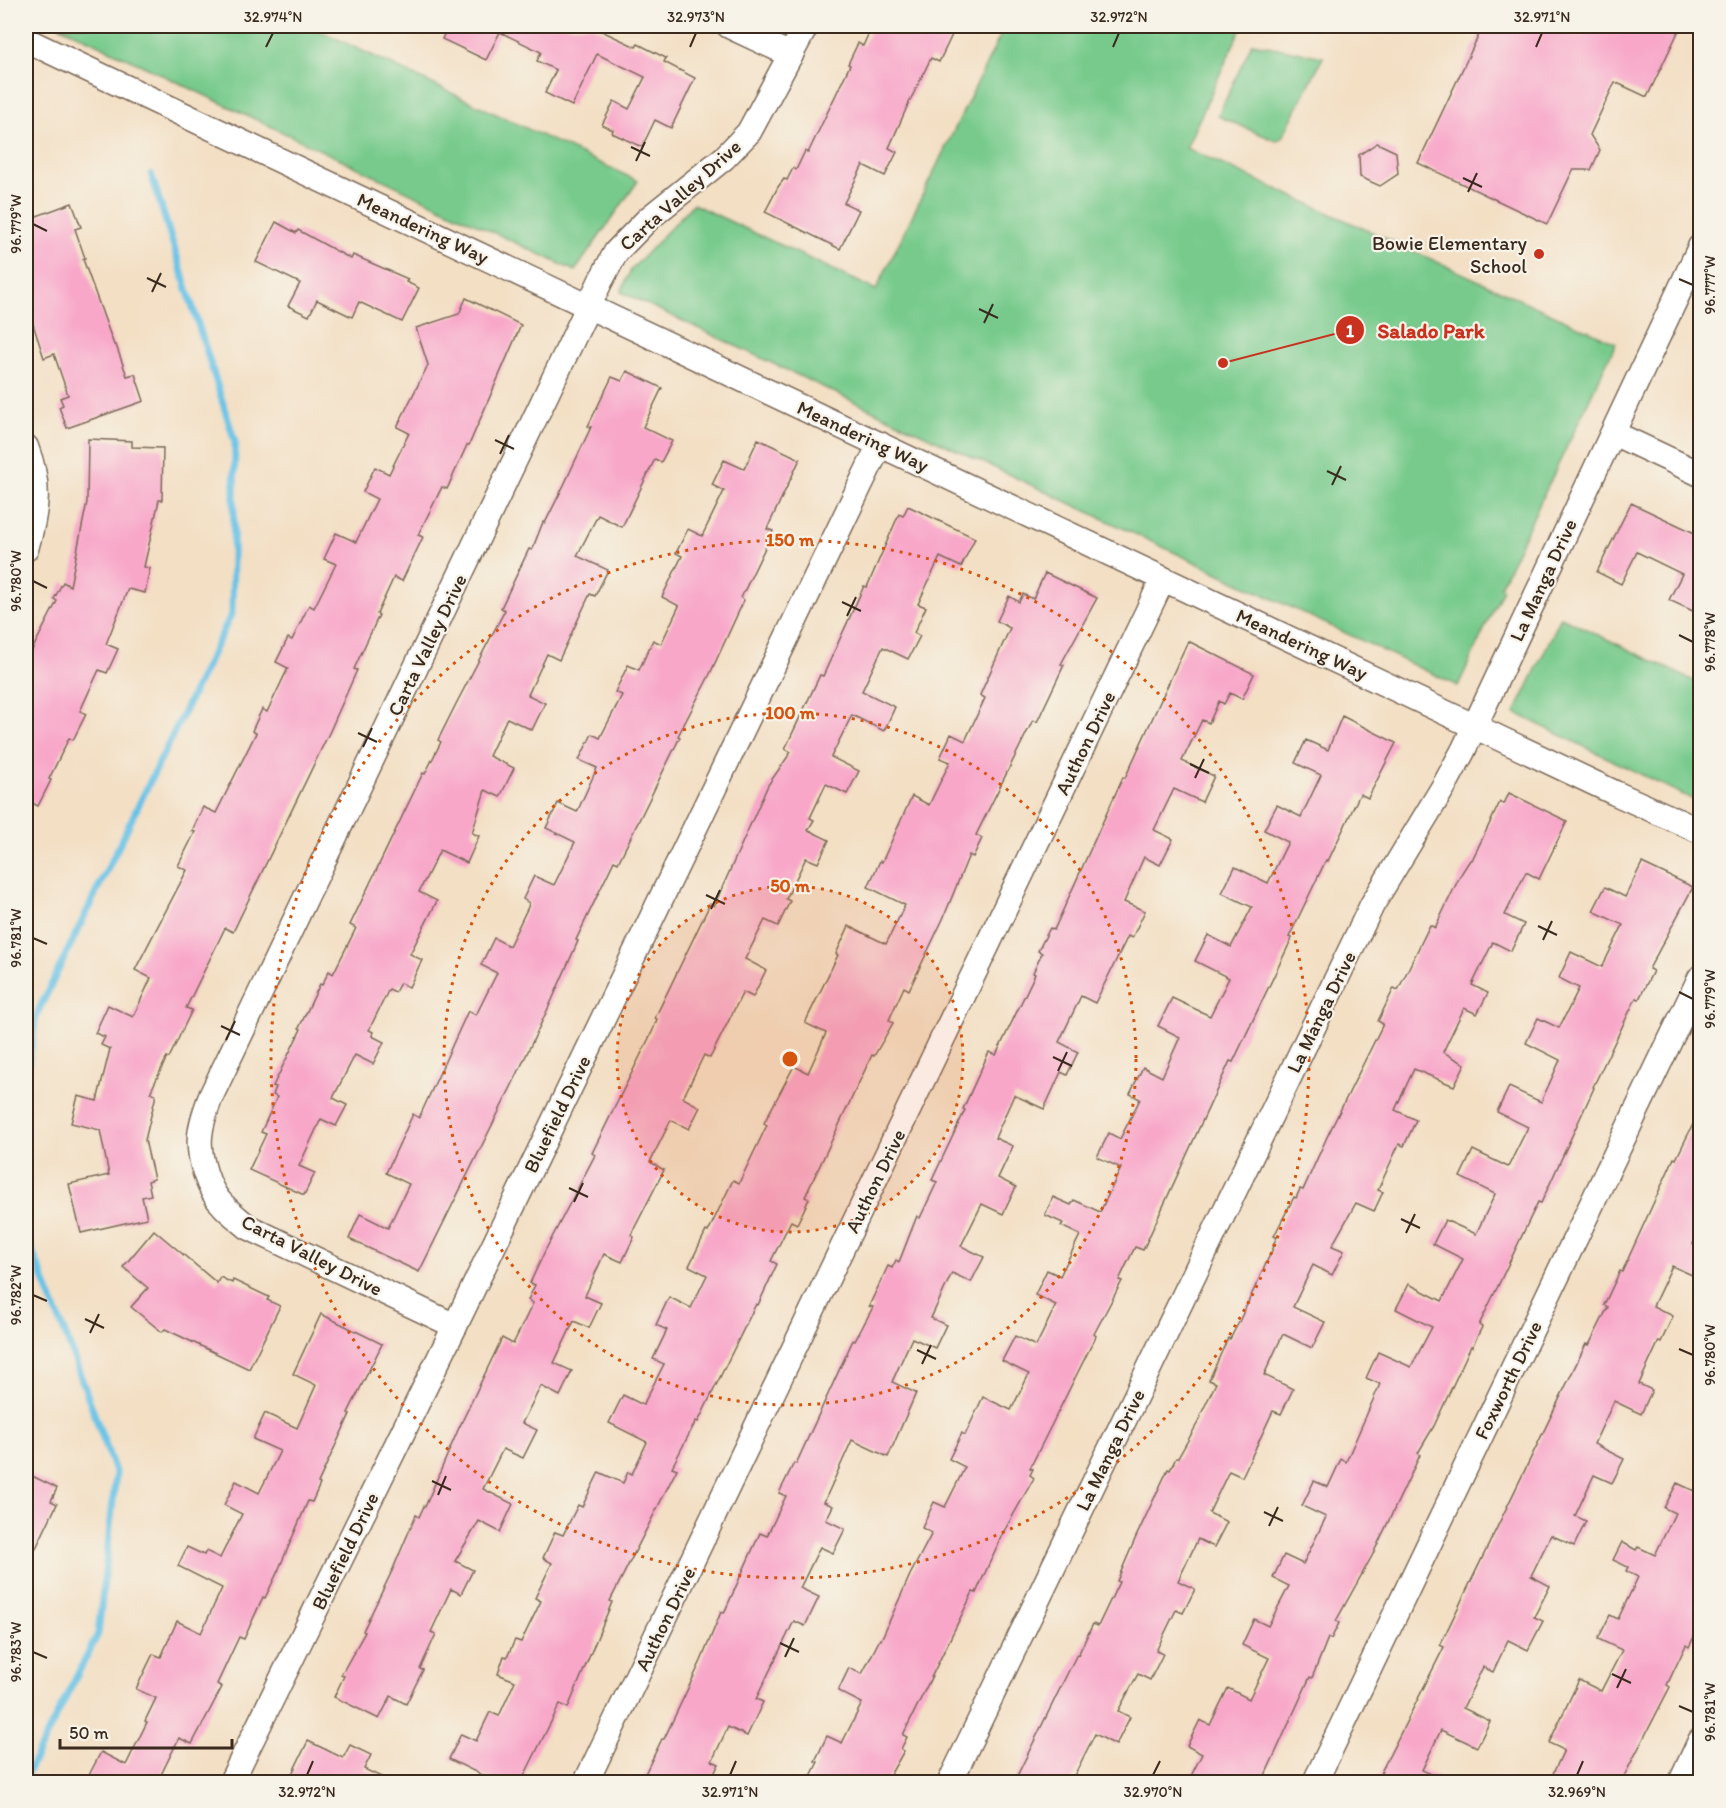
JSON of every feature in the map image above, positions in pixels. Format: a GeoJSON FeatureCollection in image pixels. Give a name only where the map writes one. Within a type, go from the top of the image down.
{"type":"FeatureCollection","features":[{"type":"Feature","properties":{"kind":"street"},"geometry":{"type":"LineString","coordinates":[[729,26],[791,55]]}},
{"type":"Feature","properties":{"kind":"street","name":"Carta Valley Drive"},"geometry":{"type":"LineString","coordinates":[[455,1326],[248,1227],[221,1204],[209,1184],[200,1137],[211,1096],[616,252],[648,219],[724,158],[749,132],[806,26]]}},
{"type":"Feature","properties":{"kind":"street","name":"Meandering Way"},"geometry":{"type":"LineString","coordinates":[[26,40],[1615,793],[1701,831]]}},
{"type":"Feature","properties":{"kind":"street","name":"La Manga Drive"},"geometry":{"type":"LineString","coordinates":[[950,1782],[1372,905],[1444,786],[1475,726],[1701,247]]}},
{"type":"Feature","properties":{"kind":"street"},"geometry":{"type":"LineString","coordinates":[[1613,433],[1701,474]]}},
{"type":"Feature","properties":{"kind":"street","name":"Bluefield Drive"},"geometry":{"type":"LineString","coordinates":[[231,1782],[455,1326],[880,444]]}},
{"type":"Feature","properties":{"kind":"street"},"geometry":{"type":"LineString","coordinates":[[26,447],[36,486],[35,516],[26,549]]}},
{"type":"Feature","properties":{"kind":"street","name":"Authon Drive"},"geometry":{"type":"LineString","coordinates":[[586,1782],[1163,579]]}},
{"type":"Feature","properties":{"kind":"street","name":"Foxworth Drive"},"geometry":{"type":"LineString","coordinates":[[1315,1782],[1701,978]]}},
{"type":"Feature","properties":{"kind":"street"},"geometry":{"type":"LineString","coordinates":[[1681,1782],[1701,1741]]}},
{"type":"Feature","properties":{"kind":"green space"},"geometry":{"type":"Polygon","coordinates":[[[59,26],[310,26],[638,181],[575,271],[59,26]]]}},
{"type":"Feature","properties":{"kind":"green space"},"geometry":{"type":"Polygon","coordinates":[[[1005,26],[1242,26],[1186,148],[1616,343],[1500,587],[1503,589],[1458,686],[621,292],[631,270],[693,204],[876,290],[1005,26]]]}},
{"type":"Feature","properties":{"kind":"green space"},"geometry":{"type":"Polygon","coordinates":[[[1252,43],[1323,57],[1282,138],[1276,141],[1218,116],[1252,43]]]}},
{"type":"Feature","properties":{"kind":"green space"},"geometry":{"type":"Polygon","coordinates":[[[1561,617],[1700,684],[1700,803],[1515,713],[1561,617]]]}},
{"type":"Feature","properties":{"kind":"building"},"geometry":{"type":"Polygon","coordinates":[[[448,26],[591,26],[636,47],[638,44],[666,58],[664,62],[695,78],[671,128],[655,120],[642,147],[612,133],[613,130],[602,125],[614,101],[629,109],[645,77],[597,54],[572,106],[545,93],[556,70],[537,61],[541,52],[500,32],[486,60],[442,39],[448,26]]]}},
{"type":"Feature","properties":{"kind":"building"},"geometry":{"type":"Polygon","coordinates":[[[872,26],[931,26],[952,35],[939,62],[931,58],[907,107],[889,148],[897,152],[885,176],[863,165],[844,203],[859,210],[840,249],[765,212],[778,187],[784,179],[787,180],[793,168],[796,170],[805,151],[808,153],[850,65],[848,64],[858,43],[863,46],[872,26]]]}},
{"type":"Feature","properties":{"kind":"building"},"geometry":{"type":"Polygon","coordinates":[[[1483,26],[1681,26],[1647,97],[1615,82],[1590,135],[1600,150],[1591,170],[1573,170],[1547,224],[1418,163],[1483,26]]]}},
{"type":"Feature","properties":{"kind":"building"},"geometry":{"type":"Polygon","coordinates":[[[1377,143],[1396,152],[1398,174],[1380,186],[1360,177],[1359,155],[1377,143]]]}},
{"type":"Feature","properties":{"kind":"building"},"geometry":{"type":"Polygon","coordinates":[[[72,203],[81,227],[75,229],[85,258],[83,259],[114,345],[116,345],[127,376],[135,374],[144,401],[67,428],[59,407],[63,405],[60,398],[68,395],[54,354],[44,358],[26,309],[26,220],[72,203]]]}},
{"type":"Feature","properties":{"kind":"building"},"geometry":{"type":"Polygon","coordinates":[[[276,222],[296,233],[298,230],[351,259],[353,255],[408,279],[406,282],[419,288],[402,322],[359,302],[352,317],[317,300],[309,316],[288,306],[300,283],[256,262],[276,222]]]}},
{"type":"Feature","properties":{"kind":"building"},"geometry":{"type":"Polygon","coordinates":[[[466,298],[521,325],[469,445],[447,489],[442,487],[418,535],[423,537],[402,581],[394,577],[330,731],[233,932],[225,928],[186,1008],[192,1010],[150,1093],[156,1095],[145,1140],[154,1179],[148,1181],[151,1195],[142,1197],[147,1218],[81,1233],[69,1184],[109,1175],[100,1130],[71,1123],[78,1096],[97,1101],[110,1049],[101,1045],[105,1037],[95,1033],[108,1005],[133,1017],[151,978],[135,970],[187,870],[178,866],[195,832],[192,831],[203,807],[216,813],[256,733],[252,731],[262,709],[267,712],[288,668],[276,662],[288,638],[292,640],[309,605],[314,608],[336,564],[324,559],[336,533],[356,542],[377,499],[363,492],[375,467],[389,474],[409,433],[397,427],[428,365],[416,328],[459,314],[466,298]]]}},
{"type":"Feature","properties":{"kind":"building"},"geometry":{"type":"Polygon","coordinates":[[[627,371],[662,388],[643,427],[672,441],[661,462],[655,459],[622,527],[598,515],[577,556],[608,570],[595,596],[590,594],[559,660],[547,654],[528,695],[545,703],[532,730],[507,718],[489,756],[514,768],[500,797],[485,790],[472,833],[479,836],[467,863],[440,850],[419,892],[437,901],[410,954],[422,960],[409,987],[400,983],[395,992],[389,989],[369,1030],[373,1032],[372,1036],[384,1042],[373,1064],[355,1055],[333,1098],[347,1105],[336,1126],[321,1119],[299,1166],[315,1173],[304,1195],[249,1170],[266,1134],[261,1132],[277,1097],[273,1095],[276,1087],[273,1086],[320,984],[322,985],[329,971],[333,974],[356,928],[350,925],[423,773],[425,774],[441,742],[438,740],[505,610],[501,608],[529,549],[532,550],[543,522],[545,523],[564,485],[591,427],[588,426],[612,377],[622,381],[627,371]]]}},
{"type":"Feature","properties":{"kind":"building"},"geometry":{"type":"Polygon","coordinates":[[[88,439],[132,441],[132,447],[163,448],[162,500],[159,500],[144,567],[150,568],[145,593],[128,589],[106,644],[118,649],[107,673],[99,670],[80,711],[86,714],[73,740],[69,738],[38,806],[26,800],[26,662],[57,601],[54,599],[63,582],[70,586],[87,502],[88,439]]]}},
{"type":"Feature","properties":{"kind":"building"},"geometry":{"type":"Polygon","coordinates":[[[758,439],[800,459],[767,529],[773,531],[741,598],[744,600],[709,676],[678,736],[680,737],[618,863],[614,861],[576,940],[578,941],[515,1079],[419,1272],[349,1239],[360,1214],[388,1228],[409,1184],[386,1173],[413,1114],[419,1118],[468,1011],[476,1015],[497,973],[481,965],[494,938],[509,946],[528,907],[529,903],[523,899],[534,876],[554,885],[575,842],[546,828],[558,803],[577,812],[597,768],[579,760],[592,734],[600,738],[622,695],[615,692],[628,665],[639,670],[653,640],[661,644],[679,606],[662,597],[682,556],[676,553],[688,529],[702,536],[724,491],[712,485],[724,460],[744,469],[758,439]]]}},
{"type":"Feature","properties":{"kind":"building"},"geometry":{"type":"Polygon","coordinates":[[[1631,503],[1701,536],[1701,601],[1695,612],[1669,600],[1682,574],[1637,552],[1621,584],[1597,572],[1631,503]]]}},
{"type":"Feature","properties":{"kind":"building"},"geometry":{"type":"Polygon","coordinates":[[[908,506],[975,538],[961,567],[940,557],[918,604],[926,607],[914,633],[920,636],[908,659],[883,647],[862,691],[895,707],[884,731],[852,715],[831,757],[859,771],[847,794],[826,784],[810,818],[814,820],[808,830],[829,840],[818,863],[806,858],[786,899],[790,901],[778,926],[765,920],[745,959],[766,970],[753,997],[743,992],[710,1058],[704,1055],[683,1098],[700,1107],[689,1129],[671,1120],[650,1162],[664,1170],[631,1235],[634,1237],[622,1262],[604,1254],[585,1296],[601,1303],[589,1328],[574,1321],[554,1363],[572,1371],[560,1396],[541,1386],[522,1423],[537,1430],[523,1458],[503,1449],[483,1489],[513,1504],[500,1532],[479,1521],[455,1561],[473,1570],[461,1594],[451,1589],[431,1632],[436,1634],[420,1669],[423,1670],[406,1704],[391,1696],[379,1719],[334,1697],[344,1676],[341,1675],[365,1632],[363,1631],[416,1515],[419,1517],[425,1507],[458,1430],[502,1338],[513,1344],[533,1303],[528,1300],[535,1285],[530,1283],[545,1251],[595,1155],[592,1153],[653,1030],[657,1019],[655,1018],[710,904],[714,906],[768,785],[791,752],[785,749],[820,675],[823,676],[864,586],[867,587],[899,514],[903,516],[908,506]]]}},
{"type":"Feature","properties":{"kind":"building"},"geometry":{"type":"Polygon","coordinates":[[[1045,573],[1097,598],[1061,664],[1064,665],[1037,722],[1033,720],[976,835],[982,838],[973,857],[969,855],[943,919],[909,990],[904,987],[889,1020],[893,1023],[874,1056],[872,1055],[805,1197],[809,1199],[797,1224],[791,1221],[771,1261],[777,1264],[758,1305],[756,1304],[698,1422],[696,1421],[672,1467],[677,1469],[610,1601],[612,1602],[568,1708],[560,1704],[521,1782],[496,1782],[449,1759],[461,1734],[476,1741],[490,1712],[499,1716],[515,1681],[498,1674],[504,1656],[507,1657],[515,1640],[521,1642],[541,1601],[535,1598],[552,1563],[543,1558],[555,1532],[563,1535],[578,1505],[582,1507],[599,1472],[623,1483],[628,1472],[632,1474],[647,1442],[609,1423],[623,1395],[643,1405],[664,1364],[653,1359],[667,1330],[656,1325],[669,1297],[691,1308],[707,1275],[689,1266],[706,1231],[708,1232],[733,1180],[739,1183],[767,1125],[764,1123],[794,1066],[808,1073],[826,1033],[805,1023],[838,955],[836,954],[849,926],[886,944],[905,905],[868,887],[912,796],[929,805],[950,762],[940,758],[951,734],[965,741],[985,698],[980,695],[1010,628],[997,621],[1009,596],[1019,602],[1023,594],[1033,599],[1045,573]]]}},
{"type":"Feature","properties":{"kind":"building"},"geometry":{"type":"Polygon","coordinates":[[[1188,641],[1254,674],[1242,699],[1230,693],[1224,704],[1219,701],[1209,723],[1202,720],[1182,761],[1214,776],[1202,802],[1174,789],[1154,830],[1173,839],[1160,865],[1144,857],[1124,902],[1145,911],[1132,938],[1128,936],[1095,1003],[1081,996],[1059,1042],[1078,1052],[1067,1075],[1061,1072],[1044,1109],[1014,1095],[995,1138],[1013,1146],[998,1178],[1016,1187],[1003,1214],[982,1204],[961,1246],[984,1257],[971,1282],[952,1273],[931,1318],[946,1325],[935,1348],[912,1338],[892,1382],[916,1393],[888,1457],[852,1440],[824,1502],[833,1506],[826,1520],[845,1529],[833,1553],[820,1547],[800,1588],[819,1597],[805,1626],[794,1621],[756,1699],[763,1702],[747,1736],[728,1727],[712,1761],[719,1764],[710,1782],[641,1782],[664,1739],[701,1661],[721,1612],[724,1613],[760,1533],[767,1536],[786,1496],[779,1493],[794,1463],[796,1464],[853,1340],[855,1341],[873,1307],[869,1306],[888,1266],[892,1268],[896,1260],[899,1262],[917,1216],[920,1218],[937,1182],[932,1180],[989,1052],[996,1055],[1035,974],[1033,973],[1042,953],[1038,951],[1050,928],[1054,930],[1188,641]]]}},
{"type":"Feature","properties":{"kind":"building"},"geometry":{"type":"Polygon","coordinates":[[[1342,716],[1396,743],[1368,798],[1360,794],[1289,937],[1292,938],[1233,1062],[1230,1061],[1143,1250],[1135,1247],[1119,1280],[1122,1281],[1094,1334],[1096,1336],[1030,1468],[1033,1469],[1030,1475],[1034,1478],[1002,1535],[976,1593],[973,1592],[903,1735],[907,1737],[901,1749],[904,1751],[886,1782],[808,1782],[827,1736],[842,1743],[862,1703],[838,1691],[849,1668],[862,1674],[881,1640],[932,1533],[922,1528],[934,1502],[945,1507],[965,1467],[949,1459],[962,1433],[965,1435],[983,1397],[1011,1410],[1029,1374],[1002,1361],[1015,1336],[1036,1346],[1056,1305],[1035,1295],[1047,1270],[1060,1276],[1080,1235],[1061,1226],[1063,1223],[1045,1215],[1053,1197],[1071,1205],[1074,1200],[1100,1212],[1121,1168],[1097,1157],[1109,1133],[1120,1139],[1140,1099],[1130,1094],[1143,1067],[1162,1077],[1180,1037],[1158,1026],[1172,998],[1210,1016],[1229,978],[1195,961],[1208,935],[1231,947],[1252,907],[1222,893],[1235,867],[1268,883],[1288,842],[1264,830],[1277,805],[1301,817],[1321,775],[1295,763],[1306,740],[1328,750],[1342,716]]]}},
{"type":"Feature","properties":{"kind":"building"},"geometry":{"type":"Polygon","coordinates":[[[1509,793],[1567,821],[1539,879],[1526,872],[1505,915],[1524,924],[1511,951],[1493,942],[1472,985],[1488,993],[1477,1014],[1464,1008],[1443,1052],[1465,1064],[1454,1086],[1414,1069],[1395,1110],[1416,1120],[1404,1146],[1399,1144],[1378,1190],[1383,1192],[1374,1211],[1356,1203],[1332,1246],[1344,1251],[1332,1275],[1313,1265],[1293,1307],[1325,1322],[1312,1348],[1283,1334],[1264,1375],[1293,1389],[1281,1414],[1273,1411],[1242,1477],[1229,1471],[1209,1513],[1227,1522],[1214,1547],[1198,1539],[1178,1581],[1195,1589],[1183,1613],[1176,1610],[1156,1651],[1163,1654],[1150,1680],[1138,1674],[1118,1711],[1130,1717],[1116,1745],[1095,1734],[1071,1782],[1014,1782],[1093,1624],[1098,1626],[1168,1469],[1170,1470],[1178,1458],[1201,1417],[1216,1383],[1209,1380],[1274,1246],[1277,1237],[1274,1236],[1294,1197],[1296,1198],[1300,1189],[1303,1190],[1383,1024],[1378,1021],[1394,988],[1398,990],[1430,925],[1435,928],[1500,802],[1504,804],[1509,793]]]}},
{"type":"Feature","properties":{"kind":"building"},"geometry":{"type":"Polygon","coordinates":[[[1642,863],[1693,887],[1649,969],[1653,971],[1639,999],[1636,998],[1593,1087],[1541,1203],[1538,1202],[1479,1325],[1482,1327],[1434,1426],[1418,1453],[1420,1455],[1372,1556],[1336,1621],[1339,1623],[1331,1639],[1328,1638],[1312,1678],[1310,1677],[1262,1782],[1188,1782],[1202,1754],[1187,1746],[1200,1720],[1210,1725],[1228,1688],[1249,1699],[1269,1658],[1242,1645],[1254,1619],[1268,1626],[1289,1586],[1273,1578],[1284,1555],[1303,1564],[1326,1517],[1302,1506],[1314,1481],[1328,1487],[1341,1459],[1346,1462],[1380,1384],[1366,1378],[1378,1352],[1411,1367],[1432,1327],[1396,1309],[1409,1284],[1442,1301],[1463,1259],[1433,1244],[1445,1220],[1476,1234],[1495,1194],[1460,1177],[1473,1150],[1508,1167],[1528,1127],[1497,1112],[1509,1087],[1541,1102],[1560,1060],[1526,1043],[1538,1018],[1559,1028],[1579,988],[1559,978],[1571,952],[1602,967],[1623,925],[1593,911],[1605,887],[1625,897],[1642,863]]]}},
{"type":"Feature","properties":{"kind":"building"},"geometry":{"type":"Polygon","coordinates":[[[1701,1108],[1701,1227],[1693,1244],[1701,1247],[1701,1279],[1672,1266],[1653,1306],[1673,1316],[1639,1384],[1652,1390],[1641,1414],[1614,1401],[1594,1444],[1624,1459],[1612,1483],[1594,1475],[1575,1516],[1586,1521],[1574,1546],[1551,1535],[1531,1576],[1550,1586],[1534,1617],[1543,1621],[1528,1650],[1508,1640],[1493,1672],[1483,1667],[1463,1708],[1490,1721],[1477,1747],[1441,1730],[1422,1770],[1449,1782],[1376,1782],[1444,1647],[1440,1645],[1586,1344],[1589,1345],[1608,1307],[1604,1305],[1620,1271],[1622,1272],[1674,1158],[1676,1159],[1701,1108]]]}},
{"type":"Feature","properties":{"kind":"building"},"geometry":{"type":"Polygon","coordinates":[[[154,1230],[217,1283],[220,1277],[232,1283],[233,1280],[269,1297],[267,1300],[280,1306],[249,1369],[165,1329],[162,1332],[131,1307],[148,1288],[123,1267],[154,1230]]]}},
{"type":"Feature","properties":{"kind":"building"},"geometry":{"type":"Polygon","coordinates":[[[321,1314],[382,1344],[348,1413],[350,1414],[318,1483],[320,1484],[312,1502],[308,1501],[265,1598],[263,1597],[244,1639],[239,1637],[217,1684],[222,1687],[192,1744],[179,1738],[158,1781],[160,1782],[100,1782],[88,1777],[101,1752],[126,1765],[156,1698],[136,1689],[153,1654],[161,1657],[177,1621],[201,1633],[222,1588],[178,1566],[187,1547],[204,1555],[206,1551],[220,1558],[242,1514],[224,1505],[236,1481],[259,1493],[280,1451],[253,1439],[265,1413],[297,1428],[316,1385],[293,1374],[321,1314]]]}},
{"type":"Feature","properties":{"kind":"building"},"geometry":{"type":"Polygon","coordinates":[[[26,1473],[57,1488],[51,1501],[57,1504],[26,1569],[26,1473]]]}},
{"type":"Feature","properties":{"kind":"building"},"geometry":{"type":"Polygon","coordinates":[[[1677,1483],[1701,1494],[1701,1623],[1689,1647],[1686,1645],[1667,1685],[1670,1687],[1621,1782],[1549,1782],[1564,1750],[1549,1743],[1579,1680],[1601,1691],[1622,1650],[1598,1639],[1610,1615],[1618,1619],[1638,1577],[1626,1571],[1628,1567],[1613,1560],[1622,1542],[1636,1550],[1638,1547],[1655,1555],[1675,1513],[1664,1508],[1677,1483]]]}},
{"type":"Feature","properties":{"kind":"building"},"geometry":{"type":"Polygon","coordinates":[[[308,1741],[343,1758],[350,1745],[371,1755],[364,1769],[392,1782],[288,1782],[308,1741]]]}},
{"type":"Feature","properties":{"kind":"waterway"},"geometry":{"type":"LineString","coordinates":[[26,1076],[36,1016],[232,613],[235,442],[151,174]]}},
{"type":"Feature","properties":{"kind":"waterway"},"geometry":{"type":"LineString","coordinates":[[26,1235],[66,1336],[116,1474],[98,1634],[26,1776]]}},
{"type":"Feature","properties":{"kind":"place","name":"Bowie Elementary School"},"geometry":{"type":"Point","coordinates":[1539,254]}},
{"type":"Feature","properties":{"kind":"place","name":"Salado Park"},"geometry":{"type":"Point","coordinates":[1223,363]}}]}
